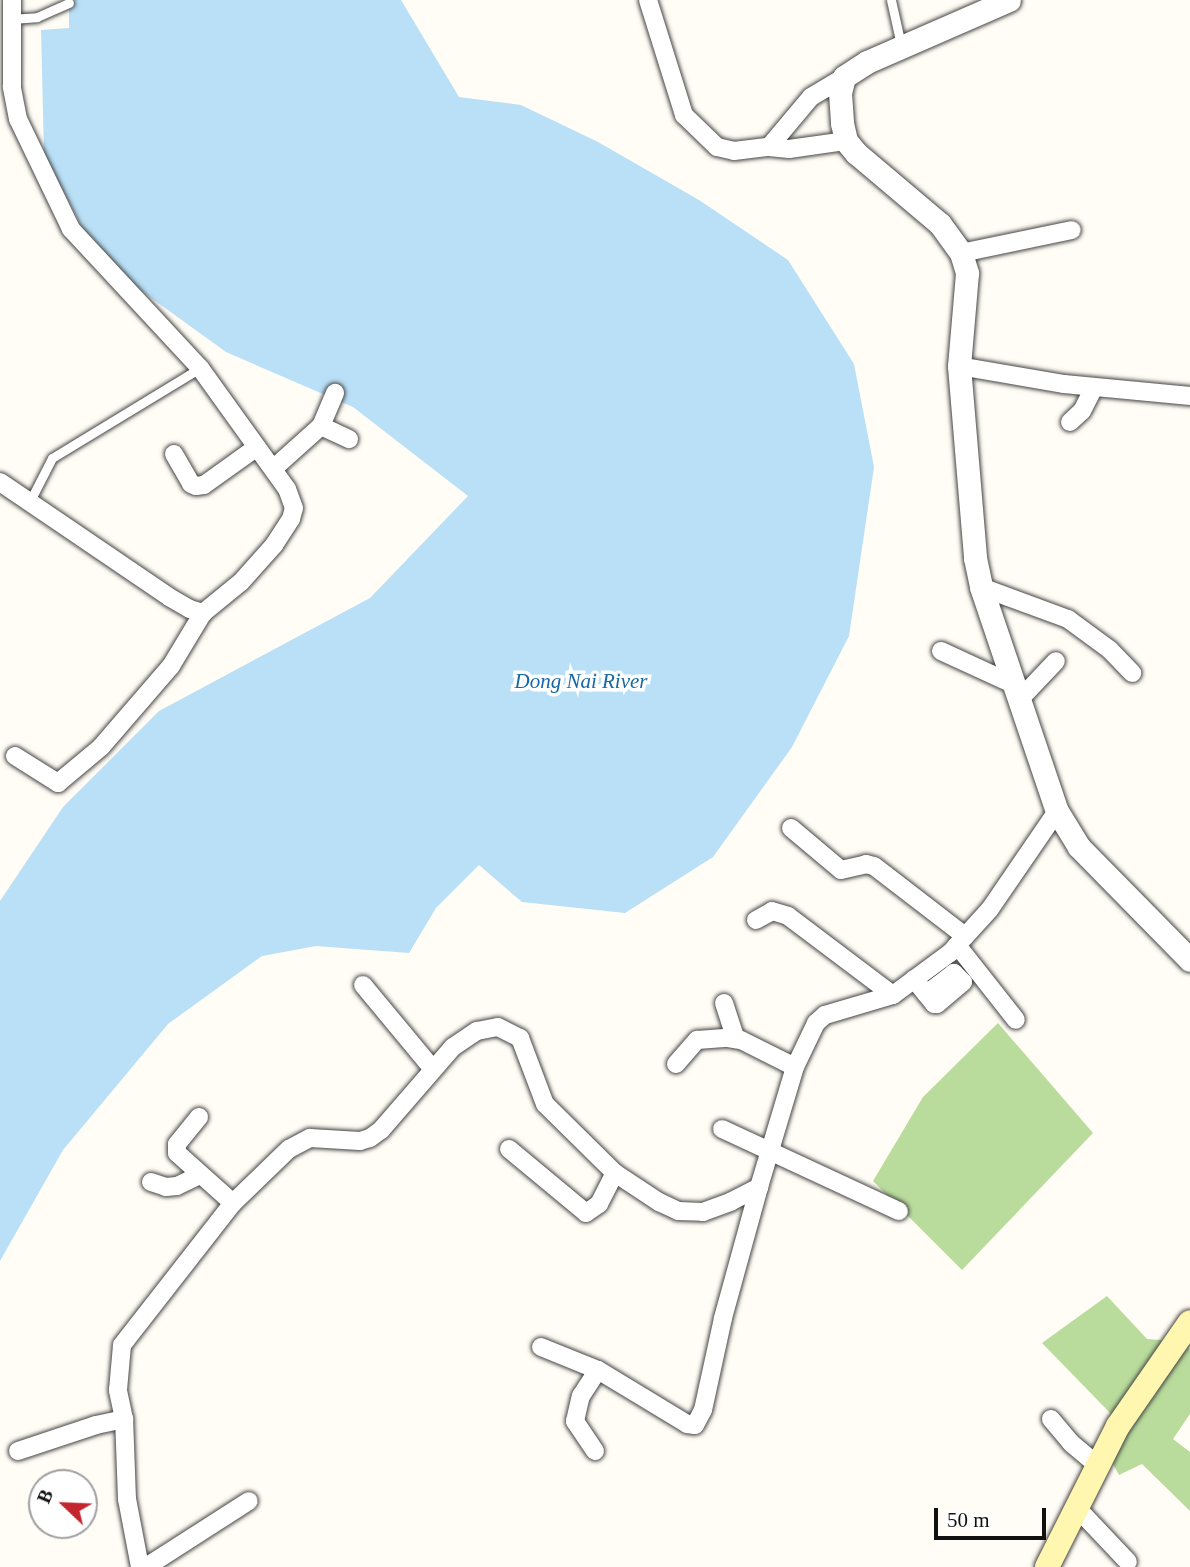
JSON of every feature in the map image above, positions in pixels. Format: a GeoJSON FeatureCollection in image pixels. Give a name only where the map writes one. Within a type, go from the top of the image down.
{"type":"FeatureCollection","features":[{"type":"Feature","properties":{"kind":"main road"},"geometry":{"type":"LineString","coordinates":[[1047,1567],[1118,1426],[1190,1322]]}},
{"type":"Feature","properties":{"kind":"street"},"geometry":{"type":"LineString","coordinates":[[12,0],[7,27],[7,101],[71,229],[200,368],[273,469],[292,500],[291,519],[274,545],[241,582],[203,613],[171,666],[101,747],[58,783],[15,756]]}},
{"type":"Feature","properties":{"kind":"street"},"geometry":{"type":"LineString","coordinates":[[648,0],[675,94],[693,126],[717,147],[734,151],[769,147],[789,149],[846,141]]}},
{"type":"Feature","properties":{"kind":"street"},"geometry":{"type":"LineString","coordinates":[[769,147],[811,97],[867,62],[1009,0]]}},
{"type":"Feature","properties":{"kind":"street"},"geometry":{"type":"LineString","coordinates":[[844,77],[839,106],[846,141],[856,153],[940,224],[961,253],[967,273],[959,366],[975,558],[981,587],[1057,811],[1079,847],[1190,960]]}},
{"type":"Feature","properties":{"kind":"street"},"geometry":{"type":"LineString","coordinates":[[961,253],[1072,230]]}},
{"type":"Feature","properties":{"kind":"street"},"geometry":{"type":"LineString","coordinates":[[959,366],[1094,387],[1190,396]]}},
{"type":"Feature","properties":{"kind":"street"},"geometry":{"type":"LineString","coordinates":[[1070,422],[1082,411],[1094,387]]}},
{"type":"Feature","properties":{"kind":"street"},"geometry":{"type":"LineString","coordinates":[[273,469],[321,426],[335,393]]}},
{"type":"Feature","properties":{"kind":"street"},"geometry":{"type":"LineString","coordinates":[[321,426],[349,439]]}},
{"type":"Feature","properties":{"kind":"street"},"geometry":{"type":"LineString","coordinates":[[174,454],[191,484],[196,486],[204,485],[257,447]]}},
{"type":"Feature","properties":{"kind":"street"},"geometry":{"type":"LineString","coordinates":[[0,482],[169,597],[203,613]]}},
{"type":"Feature","properties":{"kind":"street"},"geometry":{"type":"LineString","coordinates":[[981,587],[1068,619],[1110,650],[1132,673]]}},
{"type":"Feature","properties":{"kind":"street"},"geometry":{"type":"LineString","coordinates":[[941,650],[1017,692]]}},
{"type":"Feature","properties":{"kind":"street"},"geometry":{"type":"LineString","coordinates":[[1017,692],[1056,661]]}},
{"type":"Feature","properties":{"kind":"street"},"geometry":{"type":"LineString","coordinates":[[541,1347],[598,1370],[687,1424],[695,1425],[700,1419],[723,1318],[759,1187],[795,1067],[810,1031],[825,1015],[893,995],[961,940],[990,909],[1057,811]]}},
{"type":"Feature","properties":{"kind":"street"},"geometry":{"type":"LineString","coordinates":[[791,828],[841,870],[866,864],[874,866],[961,940],[1016,1020]]}},
{"type":"Feature","properties":{"kind":"street"},"geometry":{"type":"LineString","coordinates":[[756,920],[772,911],[788,916],[893,995]]}},
{"type":"Feature","properties":{"kind":"street"},"geometry":{"type":"LineString","coordinates":[[914,979],[926,994]]}},
{"type":"Feature","properties":{"kind":"street"},"geometry":{"type":"LineString","coordinates":[[363,985],[432,1068]]}},
{"type":"Feature","properties":{"kind":"street"},"geometry":{"type":"LineString","coordinates":[[724,1003],[736,1039]]}},
{"type":"Feature","properties":{"kind":"street"},"geometry":{"type":"LineString","coordinates":[[140,1567],[127,1499],[124,1419],[117,1381],[122,1346],[253,1181],[298,1143],[323,1137],[349,1141],[370,1138],[381,1130],[432,1068],[467,1036],[488,1027],[508,1031],[520,1038],[532,1076],[545,1104],[615,1173],[659,1202],[689,1213],[703,1212],[759,1187]]}},
{"type":"Feature","properties":{"kind":"street"},"geometry":{"type":"LineString","coordinates":[[676,1064],[698,1040],[736,1039],[795,1067]]}},
{"type":"Feature","properties":{"kind":"street"},"geometry":{"type":"LineString","coordinates":[[199,1117],[177,1144],[177,1153],[233,1203]]}},
{"type":"Feature","properties":{"kind":"street"},"geometry":{"type":"LineString","coordinates":[[722,1129],[899,1211]]}},
{"type":"Feature","properties":{"kind":"street"},"geometry":{"type":"LineString","coordinates":[[509,1149],[586,1213],[599,1204],[615,1173]]}},
{"type":"Feature","properties":{"kind":"street"},"geometry":{"type":"LineString","coordinates":[[151,1182],[166,1187],[177,1186],[200,1175]]}},
{"type":"Feature","properties":{"kind":"street"},"geometry":{"type":"LineString","coordinates":[[595,1451],[575,1421],[581,1396],[598,1370]]}},
{"type":"Feature","properties":{"kind":"street"},"geometry":{"type":"LineString","coordinates":[[18,1451],[124,1419]]}},
{"type":"Feature","properties":{"kind":"street"},"geometry":{"type":"LineString","coordinates":[[1051,1419],[1071,1443],[1098,1466]]}},
{"type":"Feature","properties":{"kind":"street"},"geometry":{"type":"LineString","coordinates":[[146,1567],[248,1501]]}},
{"type":"Feature","properties":{"kind":"street"},"geometry":{"type":"LineString","coordinates":[[1077,1508],[1128,1562]]}},
{"type":"Feature","properties":{"kind":"lane"},"geometry":{"type":"LineString","coordinates":[[891,0],[902,47]]}},
{"type":"Feature","properties":{"kind":"lane"},"geometry":{"type":"LineString","coordinates":[[7,27],[69,3]]}},
{"type":"Feature","properties":{"kind":"lane"},"geometry":{"type":"LineString","coordinates":[[30,501],[52,458],[200,368]]}},
{"type":"Feature","properties":{"kind":"green space"},"geometry":{"type":"Polygon","coordinates":[[[998,1023],[1093,1133],[962,1270],[873,1181],[923,1097],[998,1023]]]}},
{"type":"Feature","properties":{"kind":"green space"},"geometry":{"type":"Polygon","coordinates":[[[1107,1296],[1147,1339],[1186,1342],[1190,1350],[1190,1414],[1173,1439],[1190,1452],[1190,1511],[1142,1464],[1119,1475],[1100,1440],[1115,1418],[1042,1343],[1107,1296]]]}},
{"type":"Feature","properties":{"kind":"water","name":"Dong Nai River"},"geometry":{"type":"Polygon","coordinates":[[[69,0],[401,0],[459,97],[521,105],[598,142],[699,200],[788,260],[854,364],[874,467],[849,636],[792,747],[713,857],[625,913],[522,902],[479,865],[436,908],[409,953],[316,946],[262,956],[168,1024],[63,1150],[0,1261],[0,901],[63,807],[159,711],[370,598],[468,496],[353,407],[226,352],[100,261],[44,154],[41,30],[69,28],[69,0]]]}}]}
